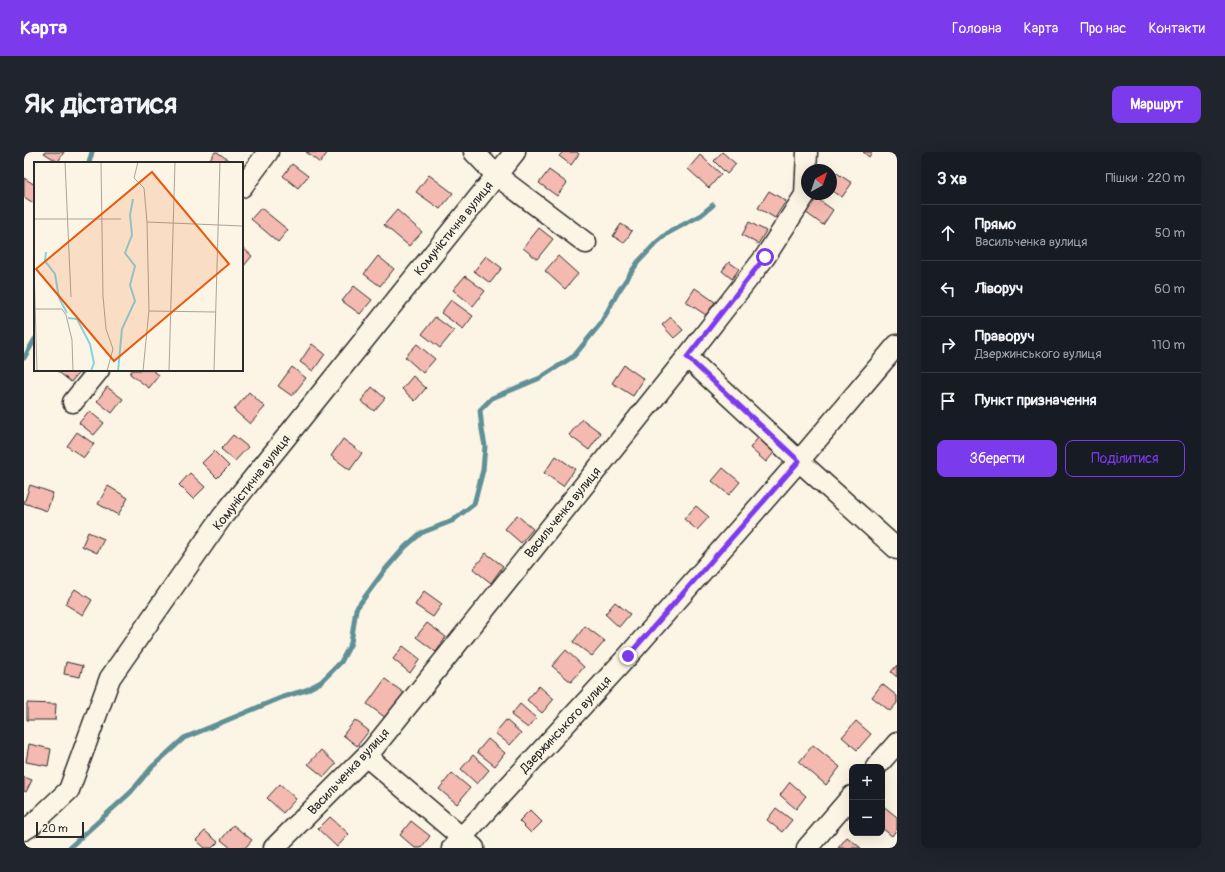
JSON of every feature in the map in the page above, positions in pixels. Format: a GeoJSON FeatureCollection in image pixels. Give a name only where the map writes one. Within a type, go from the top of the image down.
{"type":"FeatureCollection","features":[{"type":"Feature","properties":{"kind":"street"},"geometry":{"type":"LineString","coordinates":[[243,186],[268,152]]}},
{"type":"Feature","properties":{"kind":"street"},"geometry":{"type":"LineString","coordinates":[[474,152],[496,175],[586,243]]}},
{"type":"Feature","properties":{"kind":"street","name":"Комуністична вулиця"},"geometry":{"type":"LineString","coordinates":[[24,830],[32,825],[69,790],[110,678],[222,517],[515,152]]}},
{"type":"Feature","properties":{"kind":"street","name":"Васильченка вулиця"},"geometry":{"type":"LineString","coordinates":[[274,848],[366,756],[687,357],[765,257],[805,195],[807,152]]}},
{"type":"Feature","properties":{"kind":"street","name":"Дзержинського вулиця"},"geometry":{"type":"LineString","coordinates":[[462,844],[799,461],[897,345]]}},
{"type":"Feature","properties":{"kind":"street"},"geometry":{"type":"LineString","coordinates":[[687,357],[897,549]]}},
{"type":"Feature","properties":{"kind":"street"},"geometry":{"type":"LineString","coordinates":[[73,402],[98,371]]}},
{"type":"Feature","properties":{"kind":"street"},"geometry":{"type":"LineString","coordinates":[[879,764],[897,743]]}},
{"type":"Feature","properties":{"kind":"street"},"geometry":{"type":"LineString","coordinates":[[366,756],[462,844]]}},
{"type":"Feature","properties":{"kind":"street"},"geometry":{"type":"LineString","coordinates":[[807,848],[849,799]]}},
{"type":"Feature","properties":{"kind":"building"},"geometry":{"type":"Polygon","coordinates":[[[64,152],[58,162],[44,153],[64,152]]]}},
{"type":"Feature","properties":{"kind":"building"},"geometry":{"type":"Polygon","coordinates":[[[215,152],[217,152],[231,162],[209,162],[215,152]]]}},
{"type":"Feature","properties":{"kind":"building"},"geometry":{"type":"Polygon","coordinates":[[[306,152],[328,152],[320,163],[306,152]]]}},
{"type":"Feature","properties":{"kind":"building"},"geometry":{"type":"Polygon","coordinates":[[[563,152],[577,152],[579,154],[571,165],[559,156],[563,152]]]}},
{"type":"Feature","properties":{"kind":"building"},"geometry":{"type":"Polygon","coordinates":[[[722,152],[736,164],[727,174],[714,161],[722,152]]]}},
{"type":"Feature","properties":{"kind":"building"},"geometry":{"type":"Polygon","coordinates":[[[863,152],[872,152],[869,157],[863,152]]]}},
{"type":"Feature","properties":{"kind":"building"},"geometry":{"type":"Polygon","coordinates":[[[700,155],[721,174],[709,188],[688,169],[700,155]]]}},
{"type":"Feature","properties":{"kind":"building"},"geometry":{"type":"Polygon","coordinates":[[[292,164],[308,176],[298,188],[283,176],[292,164]]]}},
{"type":"Feature","properties":{"kind":"building"},"geometry":{"type":"Polygon","coordinates":[[[549,170],[567,183],[557,196],[539,183],[549,170]]]}},
{"type":"Feature","properties":{"kind":"building"},"geometry":{"type":"Polygon","coordinates":[[[837,173],[852,183],[842,197],[837,194],[837,173]]]}},
{"type":"Feature","properties":{"kind":"building"},"geometry":{"type":"Polygon","coordinates":[[[429,175],[453,193],[440,209],[416,192],[429,175]]]}},
{"type":"Feature","properties":{"kind":"building"},"geometry":{"type":"Polygon","coordinates":[[[24,178],[34,184],[34,203],[24,197],[24,178]]]}},
{"type":"Feature","properties":{"kind":"building"},"geometry":{"type":"Polygon","coordinates":[[[769,191],[786,201],[775,218],[758,208],[769,191]]]}},
{"type":"Feature","properties":{"kind":"building"},"geometry":{"type":"Polygon","coordinates":[[[813,200],[819,200],[833,210],[823,225],[805,212],[813,200]]]}},
{"type":"Feature","properties":{"kind":"building"},"geometry":{"type":"Polygon","coordinates":[[[261,208],[288,230],[278,242],[251,219],[261,208]]]}},
{"type":"Feature","properties":{"kind":"building"},"geometry":{"type":"Polygon","coordinates":[[[397,210],[422,232],[409,246],[384,225],[397,210]]]}},
{"type":"Feature","properties":{"kind":"building"},"geometry":{"type":"Polygon","coordinates":[[[749,222],[766,231],[758,244],[742,235],[749,222]]]}},
{"type":"Feature","properties":{"kind":"building"},"geometry":{"type":"Polygon","coordinates":[[[621,224],[632,231],[624,243],[613,236],[621,224]]]}},
{"type":"Feature","properties":{"kind":"building"},"geometry":{"type":"Polygon","coordinates":[[[539,228],[553,239],[537,259],[523,248],[539,228]]]}},
{"type":"Feature","properties":{"kind":"building"},"geometry":{"type":"Polygon","coordinates":[[[243,248],[252,256],[243,267],[243,248]]]}},
{"type":"Feature","properties":{"kind":"building"},"geometry":{"type":"Polygon","coordinates":[[[378,256],[394,269],[380,286],[364,274],[378,256]]]}},
{"type":"Feature","properties":{"kind":"building"},"geometry":{"type":"Polygon","coordinates":[[[486,256],[502,268],[490,283],[474,271],[486,256]]]}},
{"type":"Feature","properties":{"kind":"building"},"geometry":{"type":"Polygon","coordinates":[[[558,256],[578,274],[565,289],[545,271],[558,256]]]}},
{"type":"Feature","properties":{"kind":"building"},"geometry":{"type":"Polygon","coordinates":[[[729,262],[739,269],[732,279],[722,271],[729,262]]]}},
{"type":"Feature","properties":{"kind":"building"},"geometry":{"type":"Polygon","coordinates":[[[465,276],[485,291],[473,306],[453,290],[465,276]]]}},
{"type":"Feature","properties":{"kind":"building"},"geometry":{"type":"Polygon","coordinates":[[[354,286],[372,300],[360,314],[342,301],[354,286]]]}},
{"type":"Feature","properties":{"kind":"building"},"geometry":{"type":"Polygon","coordinates":[[[695,288],[715,302],[706,315],[686,302],[695,288]]]}},
{"type":"Feature","properties":{"kind":"building"},"geometry":{"type":"Polygon","coordinates":[[[451,300],[473,316],[463,329],[441,313],[451,300]]]}},
{"type":"Feature","properties":{"kind":"building"},"geometry":{"type":"Polygon","coordinates":[[[435,317],[454,331],[440,348],[422,334],[435,317]]]}},
{"type":"Feature","properties":{"kind":"building"},"geometry":{"type":"Polygon","coordinates":[[[671,317],[683,330],[674,338],[662,325],[671,317]]]}},
{"type":"Feature","properties":{"kind":"building"},"geometry":{"type":"Polygon","coordinates":[[[312,344],[325,354],[313,371],[300,362],[312,344]]]}},
{"type":"Feature","properties":{"kind":"building"},"geometry":{"type":"Polygon","coordinates":[[[417,344],[435,359],[423,373],[405,357],[417,344]]]}},
{"type":"Feature","properties":{"kind":"building"},"geometry":{"type":"Polygon","coordinates":[[[624,365],[644,379],[633,396],[612,383],[624,365]]]}},
{"type":"Feature","properties":{"kind":"building"},"geometry":{"type":"Polygon","coordinates":[[[292,367],[306,378],[292,396],[278,386],[292,367]]]}},
{"type":"Feature","properties":{"kind":"building"},"geometry":{"type":"Polygon","coordinates":[[[57,371],[80,371],[71,382],[57,371]]]}},
{"type":"Feature","properties":{"kind":"building"},"geometry":{"type":"Polygon","coordinates":[[[132,371],[153,371],[159,375],[149,388],[130,374],[132,371]]]}},
{"type":"Feature","properties":{"kind":"building"},"geometry":{"type":"Polygon","coordinates":[[[413,376],[426,388],[415,401],[402,389],[413,376]]]}},
{"type":"Feature","properties":{"kind":"building"},"geometry":{"type":"Polygon","coordinates":[[[107,387],[123,399],[112,413],[97,401],[107,387]]]}},
{"type":"Feature","properties":{"kind":"building"},"geometry":{"type":"Polygon","coordinates":[[[372,387],[385,398],[374,411],[361,401],[372,387]]]}},
{"type":"Feature","properties":{"kind":"building"},"geometry":{"type":"Polygon","coordinates":[[[249,392],[265,407],[250,424],[234,410],[249,392]]]}},
{"type":"Feature","properties":{"kind":"building"},"geometry":{"type":"Polygon","coordinates":[[[89,411],[104,423],[94,435],[79,423],[89,411]]]}},
{"type":"Feature","properties":{"kind":"building"},"geometry":{"type":"Polygon","coordinates":[[[582,419],[601,433],[589,450],[569,435],[582,419]]]}},
{"type":"Feature","properties":{"kind":"building"},"geometry":{"type":"Polygon","coordinates":[[[77,432],[94,444],[84,458],[67,446],[77,432]]]}},
{"type":"Feature","properties":{"kind":"building"},"geometry":{"type":"Polygon","coordinates":[[[761,434],[778,448],[766,462],[750,448],[761,434]]]}},
{"type":"Feature","properties":{"kind":"building"},"geometry":{"type":"Polygon","coordinates":[[[233,435],[248,447],[235,461],[221,449],[233,435]]]}},
{"type":"Feature","properties":{"kind":"building"},"geometry":{"type":"Polygon","coordinates":[[[343,439],[362,453],[350,470],[331,456],[343,439]]]}},
{"type":"Feature","properties":{"kind":"building"},"geometry":{"type":"Polygon","coordinates":[[[214,451],[229,466],[217,478],[202,463],[214,451]]]}},
{"type":"Feature","properties":{"kind":"building"},"geometry":{"type":"Polygon","coordinates":[[[556,456],[575,469],[563,486],[544,473],[556,456]]]}},
{"type":"Feature","properties":{"kind":"building"},"geometry":{"type":"Polygon","coordinates":[[[723,468],[740,482],[729,495],[712,481],[723,468]]]}},
{"type":"Feature","properties":{"kind":"building"},"geometry":{"type":"Polygon","coordinates":[[[190,473],[205,487],[193,499],[179,485],[190,473]]]}},
{"type":"Feature","properties":{"kind":"building"},"geometry":{"type":"Polygon","coordinates":[[[30,485],[53,493],[47,511],[24,503],[30,485]]]}},
{"type":"Feature","properties":{"kind":"building"},"geometry":{"type":"Polygon","coordinates":[[[108,486],[128,498],[118,515],[98,504],[108,486]]]}},
{"type":"Feature","properties":{"kind":"building"},"geometry":{"type":"Polygon","coordinates":[[[696,506],[709,517],[697,530],[684,519],[696,506]]]}},
{"type":"Feature","properties":{"kind":"building"},"geometry":{"type":"Polygon","coordinates":[[[517,515],[533,529],[521,543],[505,529],[517,515]]]}},
{"type":"Feature","properties":{"kind":"building"},"geometry":{"type":"Polygon","coordinates":[[[88,532],[104,539],[97,553],[82,546],[88,532]]]}},
{"type":"Feature","properties":{"kind":"building"},"geometry":{"type":"Polygon","coordinates":[[[486,553],[503,566],[491,583],[473,569],[486,553]]]}},
{"type":"Feature","properties":{"kind":"building"},"geometry":{"type":"Polygon","coordinates":[[[75,589],[92,600],[83,615],[65,604],[75,589]]]}},
{"type":"Feature","properties":{"kind":"building"},"geometry":{"type":"Polygon","coordinates":[[[424,591],[442,604],[433,617],[415,605],[424,591]]]}},
{"type":"Feature","properties":{"kind":"building"},"geometry":{"type":"Polygon","coordinates":[[[615,602],[630,614],[619,627],[605,614],[615,602]]]}},
{"type":"Feature","properties":{"kind":"building"},"geometry":{"type":"Polygon","coordinates":[[[427,623],[446,637],[436,652],[416,637],[427,623]]]}},
{"type":"Feature","properties":{"kind":"building"},"geometry":{"type":"Polygon","coordinates":[[[585,626],[605,641],[592,656],[573,642],[585,626]]]}},
{"type":"Feature","properties":{"kind":"building"},"geometry":{"type":"Polygon","coordinates":[[[403,646],[420,659],[410,673],[393,659],[403,646]]]}},
{"type":"Feature","properties":{"kind":"building"},"geometry":{"type":"Polygon","coordinates":[[[566,650],[584,667],[571,682],[552,666],[566,650]]]}},
{"type":"Feature","properties":{"kind":"building"},"geometry":{"type":"Polygon","coordinates":[[[66,662],[83,666],[80,677],[64,674],[66,662]]]}},
{"type":"Feature","properties":{"kind":"building"},"geometry":{"type":"Polygon","coordinates":[[[897,665],[897,677],[891,672],[897,665]]]}},
{"type":"Feature","properties":{"kind":"building"},"geometry":{"type":"Polygon","coordinates":[[[385,679],[404,693],[386,718],[367,704],[385,679]]]}},
{"type":"Feature","properties":{"kind":"building"},"geometry":{"type":"Polygon","coordinates":[[[882,684],[897,696],[897,703],[890,711],[872,697],[882,684]]]}},
{"type":"Feature","properties":{"kind":"building"},"geometry":{"type":"Polygon","coordinates":[[[539,686],[554,699],[542,713],[527,700],[539,686]]]}},
{"type":"Feature","properties":{"kind":"building"},"geometry":{"type":"Polygon","coordinates":[[[27,703],[56,704],[55,720],[27,720],[27,703]]]}},
{"type":"Feature","properties":{"kind":"building"},"geometry":{"type":"Polygon","coordinates":[[[520,704],[536,718],[528,728],[511,715],[520,704]]]}},
{"type":"Feature","properties":{"kind":"building"},"geometry":{"type":"Polygon","coordinates":[[[355,720],[369,731],[357,746],[343,735],[355,720]]]}},
{"type":"Feature","properties":{"kind":"building"},"geometry":{"type":"Polygon","coordinates":[[[506,720],[521,733],[510,745],[495,733],[506,720]]]}},
{"type":"Feature","properties":{"kind":"building"},"geometry":{"type":"Polygon","coordinates":[[[856,721],[871,734],[857,750],[842,737],[856,721]]]}},
{"type":"Feature","properties":{"kind":"building"},"geometry":{"type":"Polygon","coordinates":[[[488,739],[505,753],[495,766],[477,752],[488,739]]]}},
{"type":"Feature","properties":{"kind":"building"},"geometry":{"type":"Polygon","coordinates":[[[29,744],[51,749],[48,766],[26,762],[29,744]]]}},
{"type":"Feature","properties":{"kind":"building"},"geometry":{"type":"Polygon","coordinates":[[[813,745],[840,767],[826,785],[799,762],[813,745]]]}},
{"type":"Feature","properties":{"kind":"building"},"geometry":{"type":"Polygon","coordinates":[[[321,750],[336,764],[324,777],[308,764],[321,750]]]}},
{"type":"Feature","properties":{"kind":"building"},"geometry":{"type":"Polygon","coordinates":[[[473,755],[489,770],[477,784],[461,769],[473,755]]]}},
{"type":"Feature","properties":{"kind":"building"},"geometry":{"type":"Polygon","coordinates":[[[452,773],[470,788],[457,804],[439,789],[452,773]]]}},
{"type":"Feature","properties":{"kind":"building"},"geometry":{"type":"Polygon","coordinates":[[[24,777],[32,780],[26,792],[24,791],[24,777]]]}},
{"type":"Feature","properties":{"kind":"building"},"geometry":{"type":"Polygon","coordinates":[[[790,782],[806,796],[796,809],[780,795],[790,782]]]}},
{"type":"Feature","properties":{"kind":"building"},"geometry":{"type":"Polygon","coordinates":[[[280,784],[296,799],[283,813],[267,798],[280,784]]]}},
{"type":"Feature","properties":{"kind":"building"},"geometry":{"type":"Polygon","coordinates":[[[885,807],[897,817],[897,829],[892,836],[885,830],[885,807]]]}},
{"type":"Feature","properties":{"kind":"building"},"geometry":{"type":"Polygon","coordinates":[[[776,808],[792,820],[782,832],[767,820],[776,808]]]}},
{"type":"Feature","properties":{"kind":"building"},"geometry":{"type":"Polygon","coordinates":[[[530,810],[542,822],[531,833],[519,821],[530,810]]]}},
{"type":"Feature","properties":{"kind":"building"},"geometry":{"type":"Polygon","coordinates":[[[330,817],[349,834],[337,847],[318,829],[330,817]]]}},
{"type":"Feature","properties":{"kind":"building"},"geometry":{"type":"Polygon","coordinates":[[[411,821],[430,836],[421,848],[415,848],[400,835],[411,821]]]}},
{"type":"Feature","properties":{"kind":"building"},"geometry":{"type":"Polygon","coordinates":[[[233,825],[252,840],[245,848],[231,848],[221,840],[233,825]]]}},
{"type":"Feature","properties":{"kind":"building"},"geometry":{"type":"Polygon","coordinates":[[[205,831],[218,842],[212,848],[205,848],[196,840],[205,831]]]}},
{"type":"Feature","properties":{"kind":"building"},"geometry":{"type":"Polygon","coordinates":[[[847,837],[861,848],[838,848],[847,837]]]}},
{"type":"Feature","properties":{"kind":"waterway"},"geometry":{"type":"LineString","coordinates":[[89,162],[92,152]]}},
{"type":"Feature","properties":{"kind":"waterway"},"geometry":{"type":"LineString","coordinates":[[69,848],[130,793],[152,767],[184,738],[283,697],[306,690],[321,682],[341,662],[351,643],[356,609],[384,571],[405,547],[421,533],[452,521],[474,504],[483,470],[485,446],[480,410],[492,398],[540,378],[574,356],[601,323],[618,292],[638,262],[668,233],[701,215],[713,205]]}},
{"type":"Feature","properties":{"kind":"waterway"},"geometry":{"type":"LineString","coordinates":[[24,358],[34,341]]}},
{"type":"Feature","properties":{"kind":"route"},"geometry":{"type":"LineString","coordinates":[[628,656],[799,461],[687,357],[765,257]]}}]}
